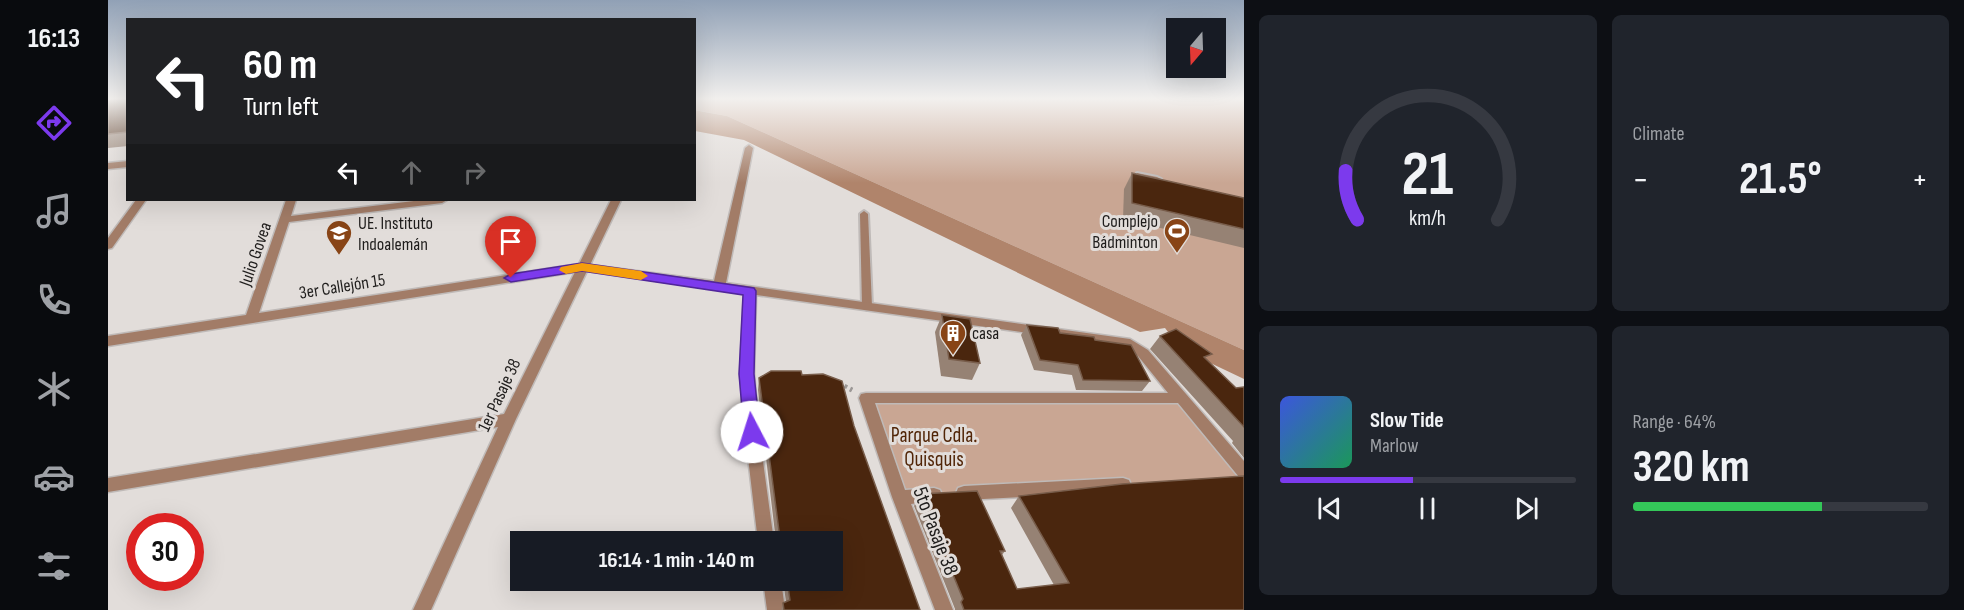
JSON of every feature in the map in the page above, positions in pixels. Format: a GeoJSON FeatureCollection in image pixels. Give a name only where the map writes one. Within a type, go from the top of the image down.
{"type":"FeatureCollection","features":[{"type":"Feature","properties":{"kind":"street"},"geometry":{"type":"LineString","coordinates":[[719,287],[750,148]]}},
{"type":"Feature","properties":{"kind":"street"},"geometry":{"type":"LineString","coordinates":[[108,166],[126,164]]}},
{"type":"Feature","properties":{"kind":"street"},"geometry":{"type":"LineString","coordinates":[[108,246],[140,201]]}},
{"type":"Feature","properties":{"kind":"street","name":"Julio Govea"},"geometry":{"type":"LineString","coordinates":[[250,319],[291,201]]}},
{"type":"Feature","properties":{"kind":"street"},"geometry":{"type":"LineString","coordinates":[[284,219],[427,201]]}},
{"type":"Feature","properties":{"kind":"street","name":"1er Pasaje 38"},"geometry":{"type":"LineString","coordinates":[[422,610],[510,419],[615,201]]}},
{"type":"Feature","properties":{"kind":"street","name":"3er Callejón 15"},"geometry":{"type":"LineString","coordinates":[[108,341],[582,267],[1125,342],[1143,353],[1182,398],[1240,476]]}},
{"type":"Feature","properties":{"kind":"street"},"geometry":{"type":"LineString","coordinates":[[750,291],[747,374],[765,531]]}},
{"type":"Feature","properties":{"kind":"street"},"geometry":{"type":"LineString","coordinates":[[866,398],[1182,398]]}},
{"type":"Feature","properties":{"kind":"street","name":"5to Pasaje 38"},"geometry":{"type":"LineString","coordinates":[[866,398],[900,497],[944,610]]}},
{"type":"Feature","properties":{"kind":"street"},"geometry":{"type":"LineString","coordinates":[[108,485],[510,419]]}},
{"type":"Feature","properties":{"kind":"street"},"geometry":{"type":"LineString","coordinates":[[900,497],[1141,484]]}},
{"type":"Feature","properties":{"kind":"street"},"geometry":{"type":"LineString","coordinates":[[773,591],[776,610]]}},
{"type":"Feature","properties":{"kind":"lane"},"geometry":{"type":"LineString","coordinates":[[1140,175],[1162,181]]}},
{"type":"Feature","properties":{"kind":"lane"},"geometry":{"type":"LineString","coordinates":[[864,214],[867,306]]}},
{"type":"Feature","properties":{"kind":"path"},"geometry":{"type":"LineString","coordinates":[[831,380],[842,383],[866,398]]}},
{"type":"Feature","properties":{"kind":"green space"},"geometry":{"type":"Polygon","coordinates":[[[750,126],[1244,126],[1244,350],[750,126]]]}},
{"type":"Feature","properties":{"kind":"green space","name":"Parque Cdla. Quisquis"},"geometry":{"type":"Polygon","coordinates":[[[866,398],[1182,398],[1244,478],[900,497],[866,398]]]}},
{"type":"Feature","properties":{"kind":"shaded area"},"geometry":{"type":"Polygon","coordinates":[[[696,126],[750,126],[1244,350],[1244,379],[1181,349],[1165,328],[1140,332],[744,140],[696,131],[696,126]]]}},
{"type":"Feature","properties":{"kind":"building"},"geometry":{"type":"Polygon","coordinates":[[[108,126],[126,126],[126,132],[108,134],[108,126]]]}},
{"type":"Feature","properties":{"kind":"building"},"geometry":{"type":"Polygon","coordinates":[[[1132,173],[1244,198],[1244,229],[1132,203],[1132,173]]]}},
{"type":"Feature","properties":{"kind":"building"},"geometry":{"type":"Polygon","coordinates":[[[942,315],[970,319],[980,363],[949,359],[942,315]]]}},
{"type":"Feature","properties":{"kind":"building"},"geometry":{"type":"Polygon","coordinates":[[[1027,325],[1058,328],[1060,333],[1131,345],[1150,381],[1083,380],[1078,365],[1040,360],[1027,325]]]}},
{"type":"Feature","properties":{"kind":"building"},"geometry":{"type":"Polygon","coordinates":[[[1176,329],[1212,354],[1204,357],[1236,388],[1244,387],[1244,427],[1160,336],[1176,329]]]}},
{"type":"Feature","properties":{"kind":"building"},"geometry":{"type":"Polygon","coordinates":[[[771,371],[801,371],[802,375],[823,374],[842,381],[854,426],[920,610],[784,610],[783,603],[790,600],[789,591],[843,591],[843,531],[779,531],[759,378],[771,371]]]}},
{"type":"Feature","properties":{"kind":"building"},"geometry":{"type":"Polygon","coordinates":[[[1244,476],[1244,610],[964,610],[961,602],[963,599],[920,494],[977,491],[1005,551],[1000,551],[1017,589],[1069,583],[1019,496],[1122,484],[1244,476]]]}},
{"type":"Feature","properties":{"kind":"slow traffic"},"geometry":{"type":"LineString","coordinates":[[566,270],[582,267],[641,276]]}},
{"type":"Feature","properties":{"kind":"place","name":"Complejo Bádminton"},"geometry":{"type":"Point","coordinates":[1177,254]}},
{"type":"Feature","properties":{"kind":"place","name":"UE. Instituto Indoalemán"},"geometry":{"type":"Point","coordinates":[339,256]}},
{"type":"Feature","properties":{"kind":"place","name":"casa"},"geometry":{"type":"Point","coordinates":[953,356]}},
{"type":"Feature","properties":{"kind":"route"},"geometry":{"type":"LineString","coordinates":[[511,278],[582,267],[750,291],[747,374],[752,432]]}}]}
